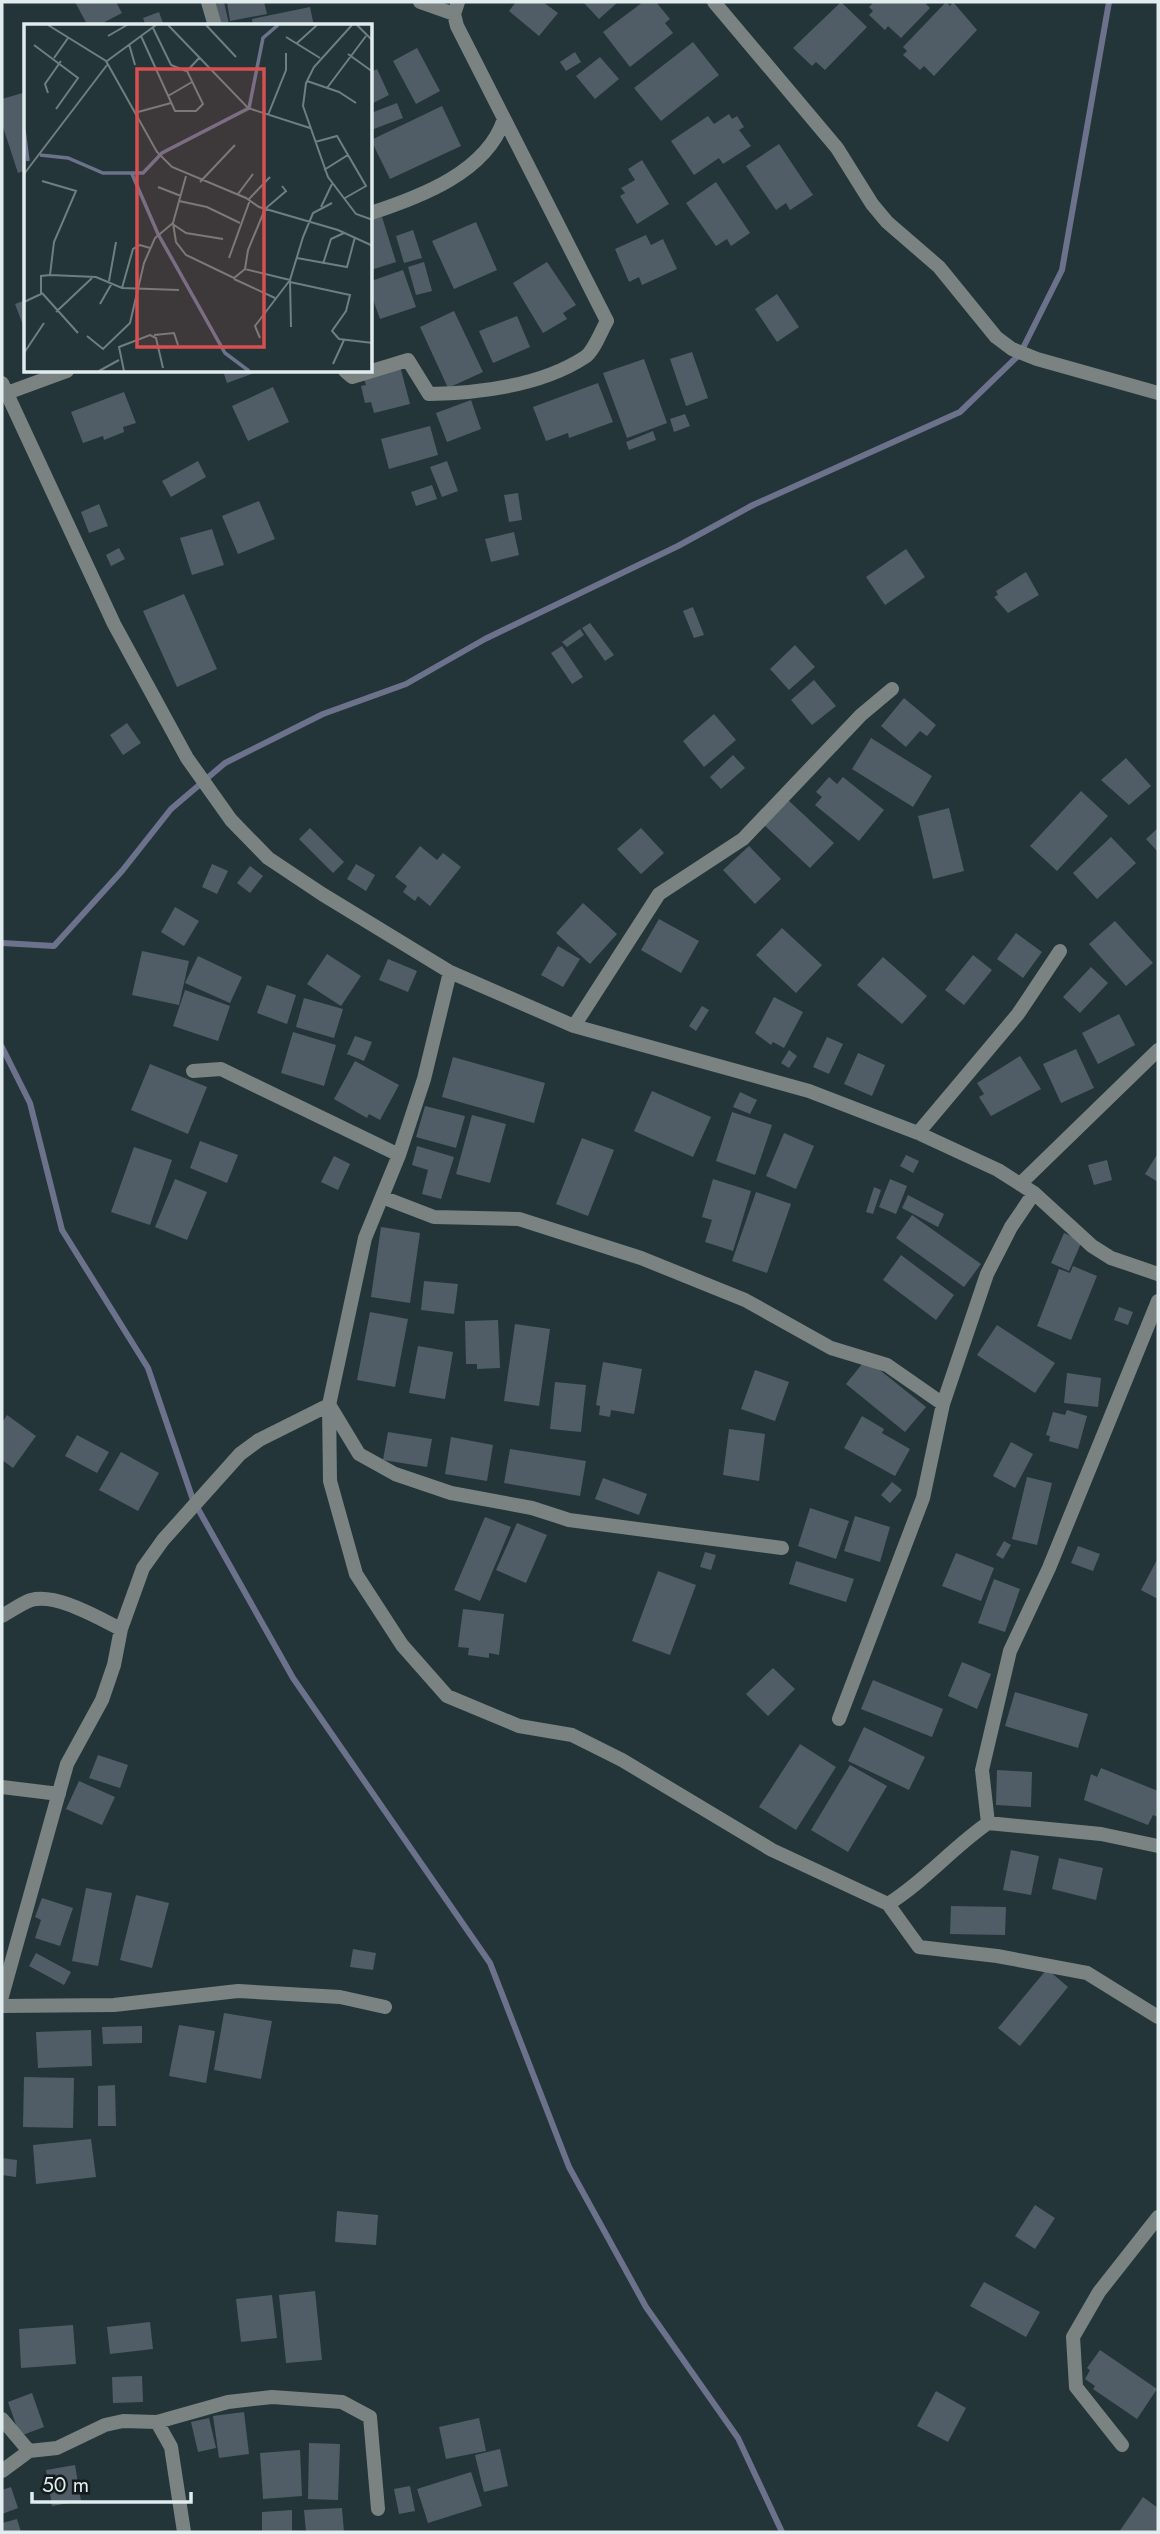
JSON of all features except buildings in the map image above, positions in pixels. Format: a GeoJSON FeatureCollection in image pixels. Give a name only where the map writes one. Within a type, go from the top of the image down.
{"type":"FeatureCollection","features":[{"type":"Feature","properties":{"kind":"street"},"geometry":{"type":"LineString","coordinates":[[208,2],[214,24]]}},
{"type":"Feature","properties":{"kind":"street"},"geometry":{"type":"LineString","coordinates":[[373,371],[408,360],[429,394],[465,393],[537,379],[587,356],[607,321],[544,191],[457,26],[456,8],[420,2]]}},
{"type":"Feature","properties":{"kind":"street"},"geometry":{"type":"LineString","coordinates":[[714,2],[837,148],[872,205],[887,222],[939,267],[996,337],[1012,349],[1037,359],[1158,393]]}},
{"type":"Feature","properties":{"kind":"street"},"geometry":{"type":"LineString","coordinates":[[373,212],[413,199],[484,155],[498,138],[504,119]]}},
{"type":"Feature","properties":{"kind":"street"},"geometry":{"type":"LineString","coordinates":[[60,373],[5,388],[114,624],[187,758],[231,820],[268,858],[450,972],[574,1026],[796,1087],[918,1133],[998,1170],[1034,1193],[1091,1246],[1111,1258],[1158,1275]]}},
{"type":"Feature","properties":{"kind":"street"},"geometry":{"type":"LineString","coordinates":[[347,373],[352,377],[365,373]]}},
{"type":"Feature","properties":{"kind":"street"},"geometry":{"type":"LineString","coordinates":[[574,1026],[659,894],[743,839],[861,715],[892,689]]}},
{"type":"Feature","properties":{"kind":"street"},"geometry":{"type":"LineString","coordinates":[[918,1133],[1018,1014],[1060,951]]}},
{"type":"Feature","properties":{"kind":"street"},"geometry":{"type":"LineString","coordinates":[[450,972],[424,1079],[399,1155],[365,1238],[329,1405],[330,1481],[356,1574],[402,1645],[447,1696],[519,1726],[572,1735],[622,1760],[772,1850],[888,1905],[919,1947],[997,1956],[1087,1973],[1158,2017]]}},
{"type":"Feature","properties":{"kind":"street"},"geometry":{"type":"LineString","coordinates":[[1020,1184],[1158,1050]]}},
{"type":"Feature","properties":{"kind":"street"},"geometry":{"type":"LineString","coordinates":[[193,1071],[221,1069],[399,1155]]}},
{"type":"Feature","properties":{"kind":"street"},"geometry":{"type":"LineString","coordinates":[[839,1720],[923,1498],[943,1404],[987,1274],[1011,1227],[1034,1193]]}},
{"type":"Feature","properties":{"kind":"street"},"geometry":{"type":"LineString","coordinates":[[382,1197],[434,1217],[519,1219],[641,1258],[745,1300],[831,1348],[887,1365],[943,1404]]}},
{"type":"Feature","properties":{"kind":"street"},"geometry":{"type":"LineString","coordinates":[[988,1823],[982,1770],[1010,1651],[1049,1568],[1158,1301]]}},
{"type":"Feature","properties":{"kind":"street"},"geometry":{"type":"LineString","coordinates":[[329,1405],[359,1454],[395,1474],[451,1493],[532,1508],[569,1520],[782,1548]]}},
{"type":"Feature","properties":{"kind":"street"},"geometry":{"type":"LineString","coordinates":[[2,1996],[67,1764],[102,1700],[114,1665],[121,1629],[143,1568],[163,1540],[240,1454],[259,1440],[329,1405]]}},
{"type":"Feature","properties":{"kind":"street"},"geometry":{"type":"LineString","coordinates":[[2,1616],[31,1600],[49,1600],[80,1609],[121,1629]]}},
{"type":"Feature","properties":{"kind":"street"},"geometry":{"type":"LineString","coordinates":[[2,1787],[59,1794]]}},
{"type":"Feature","properties":{"kind":"street"},"geometry":{"type":"LineString","coordinates":[[888,1905],[916,1887],[956,1845],[988,1823],[1101,1834],[1158,1846]]}},
{"type":"Feature","properties":{"kind":"street"},"geometry":{"type":"LineString","coordinates":[[2,2006],[114,2005],[238,1990],[340,1997],[385,2007]]}},
{"type":"Feature","properties":{"kind":"street"},"geometry":{"type":"LineString","coordinates":[[1122,2445],[1076,2387],[1073,2337],[1099,2292],[1158,2217]]}},
{"type":"Feature","properties":{"kind":"street"},"geometry":{"type":"LineString","coordinates":[[2,2471],[29,2451],[57,2448],[105,2425],[123,2421],[157,2422],[228,2402],[272,2398],[342,2402],[370,2417],[378,2509]]}},
{"type":"Feature","properties":{"kind":"street"},"geometry":{"type":"LineString","coordinates":[[2,2419],[29,2451]]}},
{"type":"Feature","properties":{"kind":"street"},"geometry":{"type":"LineString","coordinates":[[157,2422],[171,2447],[184,2532]]}},
{"type":"Feature","properties":{"kind":"waterway"},"geometry":{"type":"LineString","coordinates":[[2,943],[54,946],[122,871],[171,809],[225,763],[323,714],[406,684],[485,639],[678,546],[753,505],[960,412],[1020,354],[1062,270],[1109,2]]}},
{"type":"Feature","properties":{"kind":"waterway"},"geometry":{"type":"LineString","coordinates":[[2,1047],[30,1103],[62,1230],[148,1368],[193,1500],[293,1678],[490,1963],[569,2167],[646,2307],[738,2438],[782,2532]]}}]}
